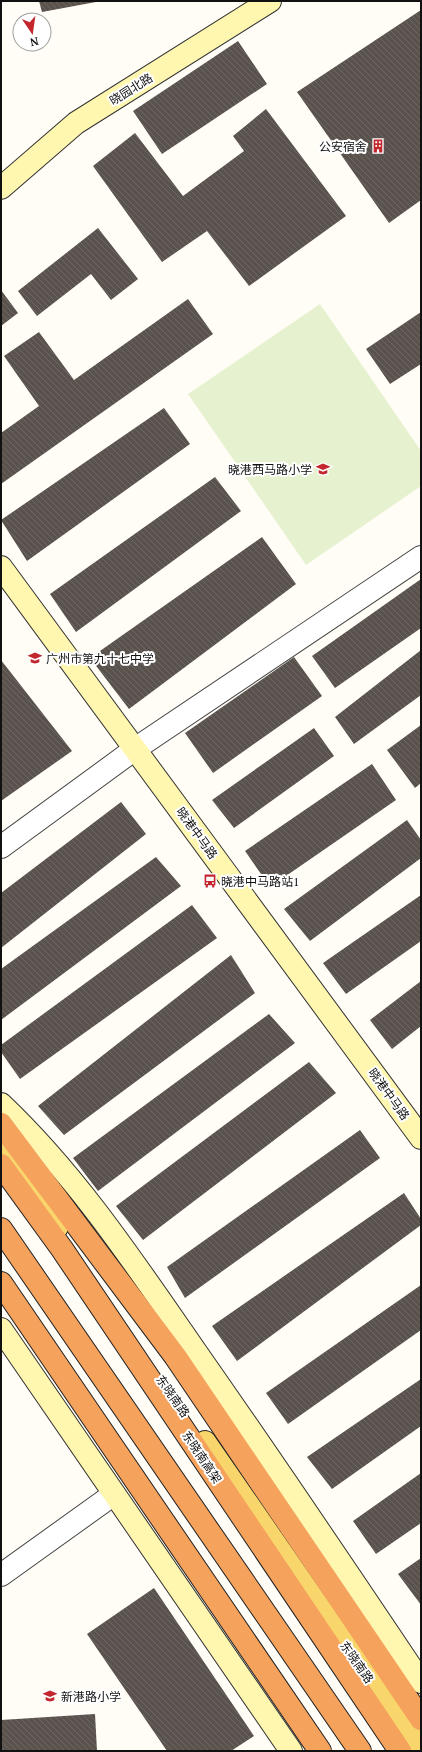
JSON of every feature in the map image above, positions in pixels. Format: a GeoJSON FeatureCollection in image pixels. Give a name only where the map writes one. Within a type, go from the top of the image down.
{"type":"FeatureCollection","features":[{"type":"Feature","properties":{"kind":"highway"},"geometry":{"type":"LineString","coordinates":[[1,1124],[148,1318],[421,1719]]}},
{"type":"Feature","properties":{"kind":"highway","name":"东晓南高架"},"geometry":{"type":"LineString","coordinates":[[1,1165],[62,1249],[400,1751]]}},
{"type":"Feature","properties":{"kind":"highway"},"geometry":{"type":"LineString","coordinates":[[1,1229],[360,1751]]}},
{"type":"Feature","properties":{"kind":"highway"},"geometry":{"type":"LineString","coordinates":[[4,1288],[320,1751]]}},
{"type":"Feature","properties":{"kind":"main road","name":"东晓南路"},"geometry":{"type":"LineString","coordinates":[[1,1135],[62,1236],[353,1656],[421,1750]]}},
{"type":"Feature","properties":{"kind":"main road"},"geometry":{"type":"LineString","coordinates":[[1,1243],[347,1751]]}},
{"type":"Feature","properties":{"kind":"street","name":"晓园北路"},"geometry":{"type":"LineString","coordinates":[[1,188],[76,123],[270,1]]}},
{"type":"Feature","properties":{"kind":"street"},"geometry":{"type":"LineString","coordinates":[[1,847],[135,749],[421,558]]}},
{"type":"Feature","properties":{"kind":"street","name":"晓港中马路"},"geometry":{"type":"LineString","coordinates":[[1,567],[421,1138]]}},
{"type":"Feature","properties":{"kind":"street"},"geometry":{"type":"LineString","coordinates":[[1,1104],[58,1164],[101,1216],[294,1493],[421,1682]]}},
{"type":"Feature","properties":{"kind":"street"},"geometry":{"type":"LineString","coordinates":[[1,1329],[291,1751]]}},
{"type":"Feature","properties":{"kind":"street"},"geometry":{"type":"LineString","coordinates":[[1,1575],[114,1494]]}},
{"type":"Feature","properties":{"kind":"green space"},"geometry":{"type":"Polygon","coordinates":[[[320,304],[421,451],[421,486],[306,565],[188,394],[320,304]]]}},
{"type":"Feature","properties":{"kind":"building"},"geometry":{"type":"Polygon","coordinates":[[[39,1],[96,1],[96,2],[42,12],[39,1]]]}},
{"type":"Feature","properties":{"kind":"building","name":"公安宿舍"},"geometry":{"type":"Polygon","coordinates":[[[421,10],[421,200],[389,223],[297,92],[421,10]]]}},
{"type":"Feature","properties":{"kind":"building"},"geometry":{"type":"Polygon","coordinates":[[[238,41],[267,84],[162,154],[133,111],[238,41]]]}},
{"type":"Feature","properties":{"kind":"building"},"geometry":{"type":"Polygon","coordinates":[[[266,109],[346,216],[249,286],[207,231],[162,262],[93,166],[135,133],[183,196],[244,151],[233,136],[266,109]]]}},
{"type":"Feature","properties":{"kind":"building"},"geometry":{"type":"Polygon","coordinates":[[[98,228],[138,279],[111,300],[91,274],[37,316],[18,291],[98,228]]]}},
{"type":"Feature","properties":{"kind":"building"},"geometry":{"type":"Polygon","coordinates":[[[1,290],[18,313],[1,326],[1,290]]]}},
{"type":"Feature","properties":{"kind":"building"},"geometry":{"type":"Polygon","coordinates":[[[188,299],[213,334],[1,484],[1,433],[39,406],[4,356],[39,332],[74,380],[188,299]]]}},
{"type":"Feature","properties":{"kind":"building"},"geometry":{"type":"Polygon","coordinates":[[[421,312],[421,364],[390,384],[366,349],[421,312]]]}},
{"type":"Feature","properties":{"kind":"building"},"geometry":{"type":"Polygon","coordinates":[[[164,408],[190,444],[27,561],[1,520],[164,408]]]}},
{"type":"Feature","properties":{"kind":"building"},"geometry":{"type":"Polygon","coordinates":[[[215,477],[241,511],[76,632],[50,594],[215,477]]]}},
{"type":"Feature","properties":{"kind":"building"},"geometry":{"type":"Polygon","coordinates":[[[262,537],[296,584],[129,709],[90,658],[262,537]]]}},
{"type":"Feature","properties":{"kind":"building"},"geometry":{"type":"Polygon","coordinates":[[[421,579],[421,628],[335,688],[312,656],[421,579]]]}},
{"type":"Feature","properties":{"kind":"building"},"geometry":{"type":"Polygon","coordinates":[[[421,650],[421,695],[354,744],[335,717],[421,650]]]}},
{"type":"Feature","properties":{"kind":"building"},"geometry":{"type":"Polygon","coordinates":[[[294,657],[322,696],[213,773],[185,733],[294,657]]]}},
{"type":"Feature","properties":{"kind":"building"},"geometry":{"type":"Polygon","coordinates":[[[1,660],[72,751],[1,801],[1,660]]]}},
{"type":"Feature","properties":{"kind":"building"},"geometry":{"type":"Polygon","coordinates":[[[421,725],[421,783],[415,788],[387,750],[421,725]]]}},
{"type":"Feature","properties":{"kind":"building"},"geometry":{"type":"Polygon","coordinates":[[[314,728],[334,756],[234,828],[212,800],[314,728]]]}},
{"type":"Feature","properties":{"kind":"building"},"geometry":{"type":"Polygon","coordinates":[[[372,764],[396,800],[270,887],[245,851],[372,764]]]}},
{"type":"Feature","properties":{"kind":"building"},"geometry":{"type":"Polygon","coordinates":[[[121,802],[146,834],[1,948],[1,893],[121,802]]]}},
{"type":"Feature","properties":{"kind":"building"},"geometry":{"type":"Polygon","coordinates":[[[407,820],[421,840],[421,858],[310,941],[284,909],[407,820]]]}},
{"type":"Feature","properties":{"kind":"building"},"geometry":{"type":"Polygon","coordinates":[[[156,857],[181,886],[1,1020],[1,969],[156,857]]]}},
{"type":"Feature","properties":{"kind":"building"},"geometry":{"type":"Polygon","coordinates":[[[421,895],[421,941],[346,994],[323,963],[421,895]]]}},
{"type":"Feature","properties":{"kind":"building"},"geometry":{"type":"Polygon","coordinates":[[[192,905],[217,938],[20,1079],[1,1052],[1,1045],[192,905]]]}},
{"type":"Feature","properties":{"kind":"building"},"geometry":{"type":"Polygon","coordinates":[[[231,955],[255,993],[64,1135],[38,1106],[231,955]]]}},
{"type":"Feature","properties":{"kind":"building"},"geometry":{"type":"Polygon","coordinates":[[[421,981],[421,1026],[392,1049],[370,1020],[421,981]]]}},
{"type":"Feature","properties":{"kind":"building"},"geometry":{"type":"Polygon","coordinates":[[[269,1014],[295,1043],[98,1191],[73,1158],[269,1014]]]}},
{"type":"Feature","properties":{"kind":"building"},"geometry":{"type":"Polygon","coordinates":[[[309,1062],[336,1093],[143,1240],[116,1206],[309,1062]]]}},
{"type":"Feature","properties":{"kind":"building"},"geometry":{"type":"Polygon","coordinates":[[[360,1130],[380,1158],[185,1298],[167,1267],[360,1130]]]}},
{"type":"Feature","properties":{"kind":"building"},"geometry":{"type":"Polygon","coordinates":[[[404,1193],[421,1219],[421,1225],[237,1361],[212,1326],[404,1193]]]}},
{"type":"Feature","properties":{"kind":"building"},"geometry":{"type":"Polygon","coordinates":[[[421,1285],[421,1330],[288,1424],[266,1393],[421,1285]]]}},
{"type":"Feature","properties":{"kind":"building"},"geometry":{"type":"Polygon","coordinates":[[[421,1379],[421,1426],[332,1489],[307,1457],[421,1379]]]}},
{"type":"Feature","properties":{"kind":"building"},"geometry":{"type":"Polygon","coordinates":[[[421,1473],[421,1523],[376,1554],[353,1521],[421,1473]]]}},
{"type":"Feature","properties":{"kind":"building"},"geometry":{"type":"Polygon","coordinates":[[[421,1558],[421,1605],[398,1574],[421,1558]]]}},
{"type":"Feature","properties":{"kind":"building"},"geometry":{"type":"Polygon","coordinates":[[[154,1588],[254,1736],[231,1751],[167,1751],[87,1634],[154,1588]]]}},
{"type":"Feature","properties":{"kind":"building"},"geometry":{"type":"Polygon","coordinates":[[[95,1714],[97,1751],[1,1751],[1,1720],[95,1714]]]}},
{"type":"Feature","properties":{"kind":"place","name":"公安宿舍"},"geometry":{"type":"Point","coordinates":[378,146]}},
{"type":"Feature","properties":{"kind":"place","name":"晓港西马路小学"},"geometry":{"type":"Point","coordinates":[323,469]}},
{"type":"Feature","properties":{"kind":"place","name":"广州市第九十七中学"},"geometry":{"type":"Point","coordinates":[35,658]}},
{"type":"Feature","properties":{"kind":"place","name":"晓港中马路站1"},"geometry":{"type":"Point","coordinates":[210,881]}},
{"type":"Feature","properties":{"kind":"place","name":"新港路小学"},"geometry":{"type":"Point","coordinates":[50,1696]}}]}
